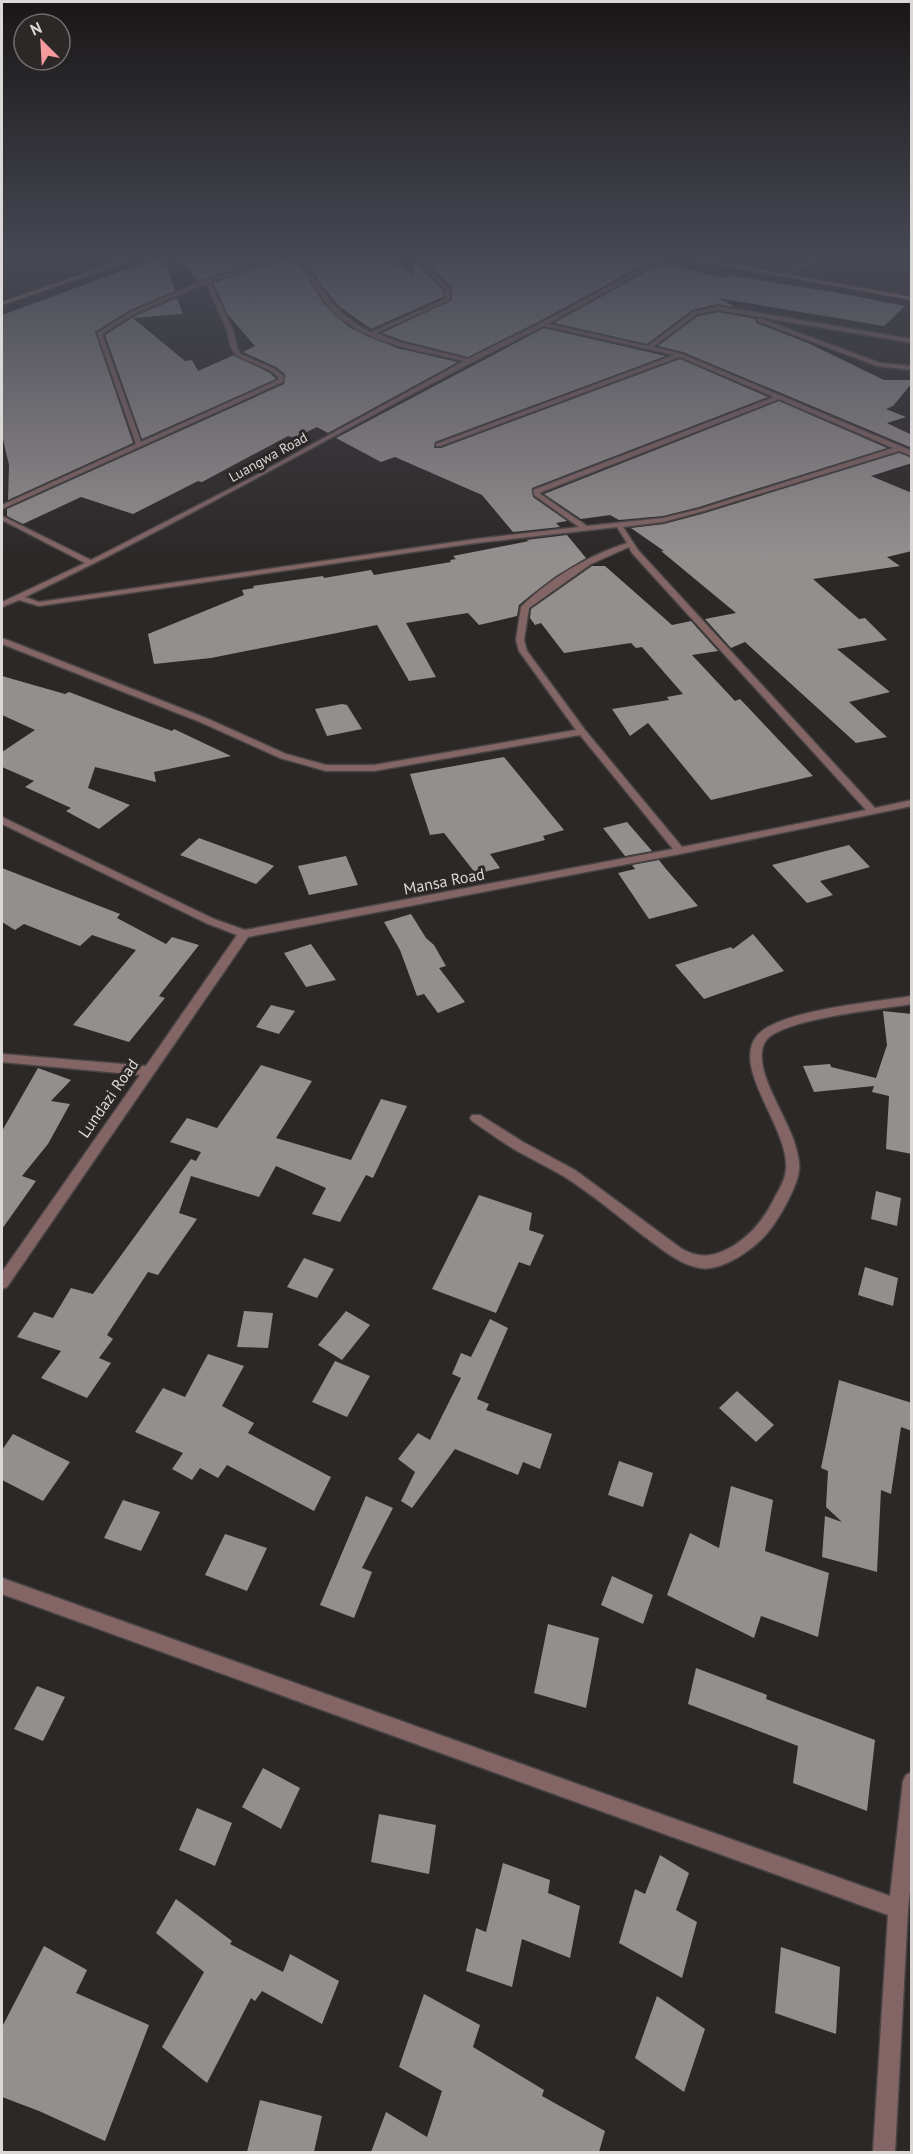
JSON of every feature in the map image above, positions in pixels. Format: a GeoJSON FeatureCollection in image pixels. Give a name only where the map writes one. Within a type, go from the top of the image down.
{"type":"FeatureCollection","features":[{"type":"Feature","properties":{"kind":"street"},"geometry":{"type":"LineString","coordinates":[[106,355],[139,446]]}},
{"type":"Feature","properties":{"kind":"street"},"geometry":{"type":"LineString","coordinates":[[2,507],[282,380],[273,370],[239,355]]}},
{"type":"Feature","properties":{"kind":"street"},"geometry":{"type":"LineString","coordinates":[[445,355],[469,361]]}},
{"type":"Feature","properties":{"kind":"street","name":"Luangwa Road"},"geometry":{"type":"LineString","coordinates":[[2,605],[253,479],[482,355]]}},
{"type":"Feature","properties":{"kind":"street"},"geometry":{"type":"LineString","coordinates":[[438,446],[680,355],[912,454]]}},
{"type":"Feature","properties":{"kind":"street"},"geometry":{"type":"LineString","coordinates":[[853,355],[879,364],[912,368]]}},
{"type":"Feature","properties":{"kind":"street"},"geometry":{"type":"LineString","coordinates":[[585,528],[536,494],[536,491],[780,397]]}},
{"type":"Feature","properties":{"kind":"street"},"geometry":{"type":"LineString","coordinates":[[17,597],[39,604],[346,558],[663,520],[702,510],[898,448]]}},
{"type":"Feature","properties":{"kind":"street"},"geometry":{"type":"LineString","coordinates":[[2,518],[91,562]]}},
{"type":"Feature","properties":{"kind":"street"},"geometry":{"type":"LineString","coordinates":[[619,525],[631,544],[728,655],[873,811]]}},
{"type":"Feature","properties":{"kind":"street"},"geometry":{"type":"LineString","coordinates":[[631,544],[585,564],[525,607],[520,640],[524,651],[582,732],[680,851]]}},
{"type":"Feature","properties":{"kind":"street"},"geometry":{"type":"LineString","coordinates":[[2,641],[203,720],[283,756],[326,768],[374,768],[582,732]]}},
{"type":"Feature","properties":{"kind":"street","name":"Mansa Road"},"geometry":{"type":"LineString","coordinates":[[244,934],[680,851],[912,803]]}},
{"type":"Feature","properties":{"kind":"street"},"geometry":{"type":"LineString","coordinates":[[2,820],[210,921],[244,934]]}},
{"type":"Feature","properties":{"kind":"street","name":"Lundazi Road"},"geometry":{"type":"LineString","coordinates":[[2,1283],[146,1071],[244,934]]}},
{"type":"Feature","properties":{"kind":"street"},"geometry":{"type":"LineString","coordinates":[[476,1118],[519,1146],[570,1174],[677,1253],[694,1262],[710,1263],[756,1238],[770,1222],[793,1171],[785,1130],[765,1093],[756,1063],[757,1045],[765,1032],[800,1020],[912,1000]]}},
{"type":"Feature","properties":{"kind":"street"},"geometry":{"type":"LineString","coordinates":[[2,1058],[146,1071]]}},
{"type":"Feature","properties":{"kind":"street"},"geometry":{"type":"LineString","coordinates":[[2,1586],[898,1909]]}},
{"type":"Feature","properties":{"kind":"street"},"geometry":{"type":"LineString","coordinates":[[884,2152],[898,1909],[912,1781]]}},
{"type":"Feature","properties":{"kind":"building"},"geometry":{"type":"Polygon","coordinates":[[[2,355],[103,355],[133,443],[8,500],[9,465],[2,435],[2,355]]]}},
{"type":"Feature","properties":{"kind":"building"},"geometry":{"type":"Polygon","coordinates":[[[112,355],[177,355],[185,361],[192,360],[198,371],[234,355],[270,373],[276,379],[142,439],[112,355]]]}},
{"type":"Feature","properties":{"kind":"building"},"geometry":{"type":"Polygon","coordinates":[[[249,355],[425,355],[458,362],[328,433],[317,427],[295,438],[288,436],[202,482],[198,481],[133,514],[81,497],[23,524],[7,516],[7,509],[284,384],[285,374],[276,367],[249,355]]]}},
{"type":"Feature","properties":{"kind":"building"},"geometry":{"type":"Polygon","coordinates":[[[494,355],[666,356],[435,442],[434,448],[441,448],[680,359],[768,397],[532,488],[533,497],[567,521],[556,523],[560,527],[513,532],[482,495],[395,457],[381,462],[336,438],[494,355]]]}},
{"type":"Feature","properties":{"kind":"building"},"geometry":{"type":"Polygon","coordinates":[[[689,355],[832,355],[884,380],[912,380],[893,406],[886,409],[906,417],[887,423],[912,435],[912,448],[689,355]]]}},
{"type":"Feature","properties":{"kind":"building"},"geometry":{"type":"Polygon","coordinates":[[[779,401],[887,448],[699,507],[663,516],[619,520],[610,515],[581,519],[544,494],[779,401]]]}},
{"type":"Feature","properties":{"kind":"building"},"geometry":{"type":"Polygon","coordinates":[[[899,453],[912,458],[912,463],[871,476],[912,493],[912,551],[887,557],[900,566],[813,579],[859,619],[865,618],[887,640],[837,649],[890,692],[849,702],[887,737],[856,743],[745,642],[731,648],[705,619],[736,613],[661,551],[664,551],[631,528],[664,524],[705,513],[899,453]]]}},
{"type":"Feature","properties":{"kind":"building"},"geometry":{"type":"Polygon","coordinates":[[[567,535],[586,558],[556,576],[519,605],[517,616],[479,625],[468,613],[406,623],[436,677],[409,681],[377,625],[211,658],[154,664],[148,634],[244,595],[242,590],[254,588],[253,586],[371,570],[374,575],[451,562],[450,560],[456,559],[453,556],[529,541],[526,540],[567,535]]]}},
{"type":"Feature","properties":{"kind":"building"},"geometry":{"type":"Polygon","coordinates":[[[592,566],[605,566],[672,625],[691,621],[718,651],[692,655],[735,701],[740,699],[813,776],[711,800],[648,723],[630,736],[612,709],[669,700],[667,697],[683,694],[642,647],[636,648],[631,643],[564,653],[541,623],[535,625],[530,618],[531,609],[592,566]]]}},
{"type":"Feature","properties":{"kind":"building"},"geometry":{"type":"Polygon","coordinates":[[[2,676],[65,694],[69,692],[172,731],[174,729],[231,756],[154,772],[156,782],[95,767],[88,788],[130,805],[99,829],[66,811],[71,808],[25,787],[34,781],[2,767],[2,752],[35,730],[2,715],[2,676]]]}},
{"type":"Feature","properties":{"kind":"building"},"geometry":{"type":"Polygon","coordinates":[[[347,705],[362,729],[327,736],[315,709],[347,705]]]}},
{"type":"Feature","properties":{"kind":"building"},"geometry":{"type":"Polygon","coordinates":[[[504,757],[564,830],[543,836],[545,840],[490,854],[500,868],[476,874],[444,833],[430,835],[410,774],[504,757]]]}},
{"type":"Feature","properties":{"kind":"building"},"geometry":{"type":"Polygon","coordinates":[[[627,822],[652,851],[625,856],[603,828],[627,822]]]}},
{"type":"Feature","properties":{"kind":"building"},"geometry":{"type":"Polygon","coordinates":[[[199,838],[274,866],[256,884],[180,855],[199,838]]]}},
{"type":"Feature","properties":{"kind":"building"},"geometry":{"type":"Polygon","coordinates":[[[849,845],[870,867],[820,881],[833,895],[807,903],[772,865],[849,845]]]}},
{"type":"Feature","properties":{"kind":"building"},"geometry":{"type":"Polygon","coordinates":[[[346,856],[358,885],[309,895],[298,866],[346,856]]]}},
{"type":"Feature","properties":{"kind":"building"},"geometry":{"type":"Polygon","coordinates":[[[659,860],[698,906],[649,919],[618,873],[635,869],[632,865],[659,860]]]}},
{"type":"Feature","properties":{"kind":"building"},"geometry":{"type":"Polygon","coordinates":[[[2,868],[120,914],[117,918],[166,944],[172,937],[199,945],[159,996],[165,998],[129,1042],[73,1025],[136,950],[92,935],[80,946],[24,924],[15,930],[2,922],[2,868]]]}},
{"type":"Feature","properties":{"kind":"building"},"geometry":{"type":"Polygon","coordinates":[[[411,914],[446,966],[439,968],[465,1002],[438,1013],[424,994],[417,996],[400,950],[384,922],[411,914]]]}},
{"type":"Feature","properties":{"kind":"building"},"geometry":{"type":"Polygon","coordinates":[[[753,934],[784,971],[704,999],[675,965],[731,947],[733,949],[753,934]]]}},
{"type":"Feature","properties":{"kind":"building"},"geometry":{"type":"Polygon","coordinates":[[[311,944],[336,980],[306,987],[284,953],[311,944]]]}},
{"type":"Feature","properties":{"kind":"building"},"geometry":{"type":"Polygon","coordinates":[[[271,1005],[295,1011],[279,1034],[256,1027],[271,1005]]]}},
{"type":"Feature","properties":{"kind":"building"},"geometry":{"type":"Polygon","coordinates":[[[883,1011],[912,1014],[912,1154],[886,1149],[889,1096],[872,1092],[874,1086],[814,1092],[803,1066],[830,1064],[831,1067],[876,1078],[887,1045],[883,1011]]]}},
{"type":"Feature","properties":{"kind":"building"},"geometry":{"type":"Polygon","coordinates":[[[261,1065],[312,1081],[276,1138],[351,1160],[381,1099],[407,1106],[373,1178],[366,1175],[340,1222],[312,1214],[326,1188],[276,1166],[259,1197],[191,1176],[179,1213],[197,1219],[158,1275],[148,1272],[107,1335],[113,1339],[99,1358],[111,1363],[87,1398],[41,1378],[61,1351],[17,1337],[34,1312],[53,1318],[71,1288],[93,1294],[191,1159],[196,1161],[201,1152],[170,1142],[187,1118],[217,1128],[261,1065]]]}},
{"type":"Feature","properties":{"kind":"building"},"geometry":{"type":"Polygon","coordinates":[[[38,1068],[71,1080],[51,1101],[70,1104],[48,1144],[22,1176],[36,1181],[2,1229],[2,1131],[38,1068]]]}},
{"type":"Feature","properties":{"kind":"building"},"geometry":{"type":"Polygon","coordinates":[[[876,1191],[901,1198],[897,1226],[871,1219],[876,1191]]]}},
{"type":"Feature","properties":{"kind":"building"},"geometry":{"type":"Polygon","coordinates":[[[479,1195],[532,1213],[529,1230],[544,1235],[530,1266],[519,1262],[496,1313],[432,1289],[479,1195]]]}},
{"type":"Feature","properties":{"kind":"building"},"geometry":{"type":"Polygon","coordinates":[[[304,1258],[334,1269],[317,1298],[287,1287],[304,1258]]]}},
{"type":"Feature","properties":{"kind":"building"},"geometry":{"type":"Polygon","coordinates":[[[865,1267],[898,1278],[893,1306],[858,1295],[865,1267]]]}},
{"type":"Feature","properties":{"kind":"building"},"geometry":{"type":"Polygon","coordinates":[[[244,1311],[273,1313],[268,1348],[237,1347],[244,1311]]]}},
{"type":"Feature","properties":{"kind":"building"},"geometry":{"type":"Polygon","coordinates":[[[346,1311],[370,1325],[342,1360],[318,1345],[346,1311]]]}},
{"type":"Feature","properties":{"kind":"building"},"geometry":{"type":"Polygon","coordinates":[[[490,1319],[508,1328],[477,1399],[489,1404],[486,1410],[552,1434],[540,1469],[523,1462],[518,1475],[455,1449],[412,1508],[401,1501],[415,1472],[398,1459],[418,1433],[430,1440],[461,1378],[452,1374],[461,1353],[471,1357],[490,1319]]]}},
{"type":"Feature","properties":{"kind":"building"},"geometry":{"type":"Polygon","coordinates":[[[208,1354],[244,1366],[222,1406],[254,1423],[248,1433],[331,1477],[314,1511],[227,1465],[218,1478],[200,1468],[192,1480],[172,1469],[183,1453],[135,1432],[163,1388],[185,1397],[208,1354]]]}},
{"type":"Feature","properties":{"kind":"building"},"geometry":{"type":"Polygon","coordinates":[[[335,1361],[370,1376],[347,1417],[312,1402],[335,1361]]]}},
{"type":"Feature","properties":{"kind":"building"},"geometry":{"type":"Polygon","coordinates":[[[839,1380],[912,1403],[912,1431],[901,1427],[891,1494],[881,1490],[877,1572],[822,1557],[825,1516],[842,1522],[826,1507],[828,1471],[821,1468],[839,1380]]]}},
{"type":"Feature","properties":{"kind":"building"},"geometry":{"type":"Polygon","coordinates":[[[737,1391],[774,1425],[756,1442],[719,1408],[737,1391]]]}},
{"type":"Feature","properties":{"kind":"building"},"geometry":{"type":"Polygon","coordinates":[[[13,1434],[70,1462],[43,1501],[2,1480],[2,1450],[13,1434]]]}},
{"type":"Feature","properties":{"kind":"building"},"geometry":{"type":"Polygon","coordinates":[[[619,1461],[653,1473],[643,1507],[608,1495],[619,1461]]]}},
{"type":"Feature","properties":{"kind":"building"},"geometry":{"type":"Polygon","coordinates":[[[731,1486],[773,1500],[765,1551],[829,1573],[818,1637],[761,1616],[754,1638],[667,1595],[690,1533],[719,1548],[731,1486]]]}},
{"type":"Feature","properties":{"kind":"building"},"geometry":{"type":"Polygon","coordinates":[[[366,1496],[393,1508],[362,1568],[372,1572],[354,1618],[320,1605],[366,1496]]]}},
{"type":"Feature","properties":{"kind":"building"},"geometry":{"type":"Polygon","coordinates":[[[123,1500],[160,1512],[141,1551],[104,1538],[123,1500]]]}},
{"type":"Feature","properties":{"kind":"building"},"geometry":{"type":"Polygon","coordinates":[[[225,1534],[267,1548],[247,1591],[205,1575],[225,1534]]]}},
{"type":"Feature","properties":{"kind":"building"},"geometry":{"type":"Polygon","coordinates":[[[612,1576],[653,1595],[643,1624],[601,1605],[612,1576]]]}},
{"type":"Feature","properties":{"kind":"building"},"geometry":{"type":"Polygon","coordinates":[[[548,1624],[599,1638],[586,1708],[534,1693],[548,1624]]]}},
{"type":"Feature","properties":{"kind":"building"},"geometry":{"type":"Polygon","coordinates":[[[696,1668],[767,1695],[766,1699],[875,1740],[867,1811],[793,1783],[798,1746],[688,1704],[696,1668]]]}},
{"type":"Feature","properties":{"kind":"building"},"geometry":{"type":"Polygon","coordinates":[[[37,1686],[65,1697],[43,1741],[14,1729],[37,1686]]]}},
{"type":"Feature","properties":{"kind":"building"},"geometry":{"type":"Polygon","coordinates":[[[263,1768],[300,1788],[281,1829],[242,1807],[263,1768]]]}},
{"type":"Feature","properties":{"kind":"building"},"geometry":{"type":"Polygon","coordinates":[[[197,1808],[232,1823],[215,1866],[179,1850],[197,1808]]]}},
{"type":"Feature","properties":{"kind":"building"},"geometry":{"type":"Polygon","coordinates":[[[379,1814],[436,1825],[429,1874],[371,1862],[379,1814]]]}},
{"type":"Feature","properties":{"kind":"building"},"geometry":{"type":"Polygon","coordinates":[[[660,1855],[689,1873],[676,1910],[697,1922],[682,1978],[619,1943],[635,1889],[645,1894],[660,1855]]]}},
{"type":"Feature","properties":{"kind":"building"},"geometry":{"type":"Polygon","coordinates":[[[503,1863],[550,1880],[548,1893],[580,1906],[570,1958],[522,1939],[512,1987],[466,1971],[476,1928],[486,1932],[503,1863]]]}},
{"type":"Feature","properties":{"kind":"building"},"geometry":{"type":"Polygon","coordinates":[[[176,1899],[232,1941],[230,1944],[283,1972],[290,1954],[339,1981],[322,2024],[262,1991],[255,2001],[251,1998],[207,2083],[162,2047],[204,1972],[156,1933],[176,1899]]]}},
{"type":"Feature","properties":{"kind":"building"},"geometry":{"type":"Polygon","coordinates":[[[44,1946],[87,1970],[76,1993],[149,2025],[105,2141],[2,2097],[2,2027],[44,1946]]]}},
{"type":"Feature","properties":{"kind":"building"},"geometry":{"type":"Polygon","coordinates":[[[781,1947],[840,1967],[836,2034],[775,2013],[781,1947]]]}},
{"type":"Feature","properties":{"kind":"building"},"geometry":{"type":"Polygon","coordinates":[[[424,1994],[480,2025],[473,2047],[544,2090],[542,2096],[605,2131],[599,2152],[371,2152],[386,2112],[427,2137],[442,2091],[399,2067],[424,1994]]]}},
{"type":"Feature","properties":{"kind":"building"},"geometry":{"type":"Polygon","coordinates":[[[657,1996],[705,2029],[684,2092],[635,2058],[657,1996]]]}},
{"type":"Feature","properties":{"kind":"building"},"geometry":{"type":"Polygon","coordinates":[[[260,2100],[322,2116],[314,2152],[247,2152],[260,2100]]]}}]}
